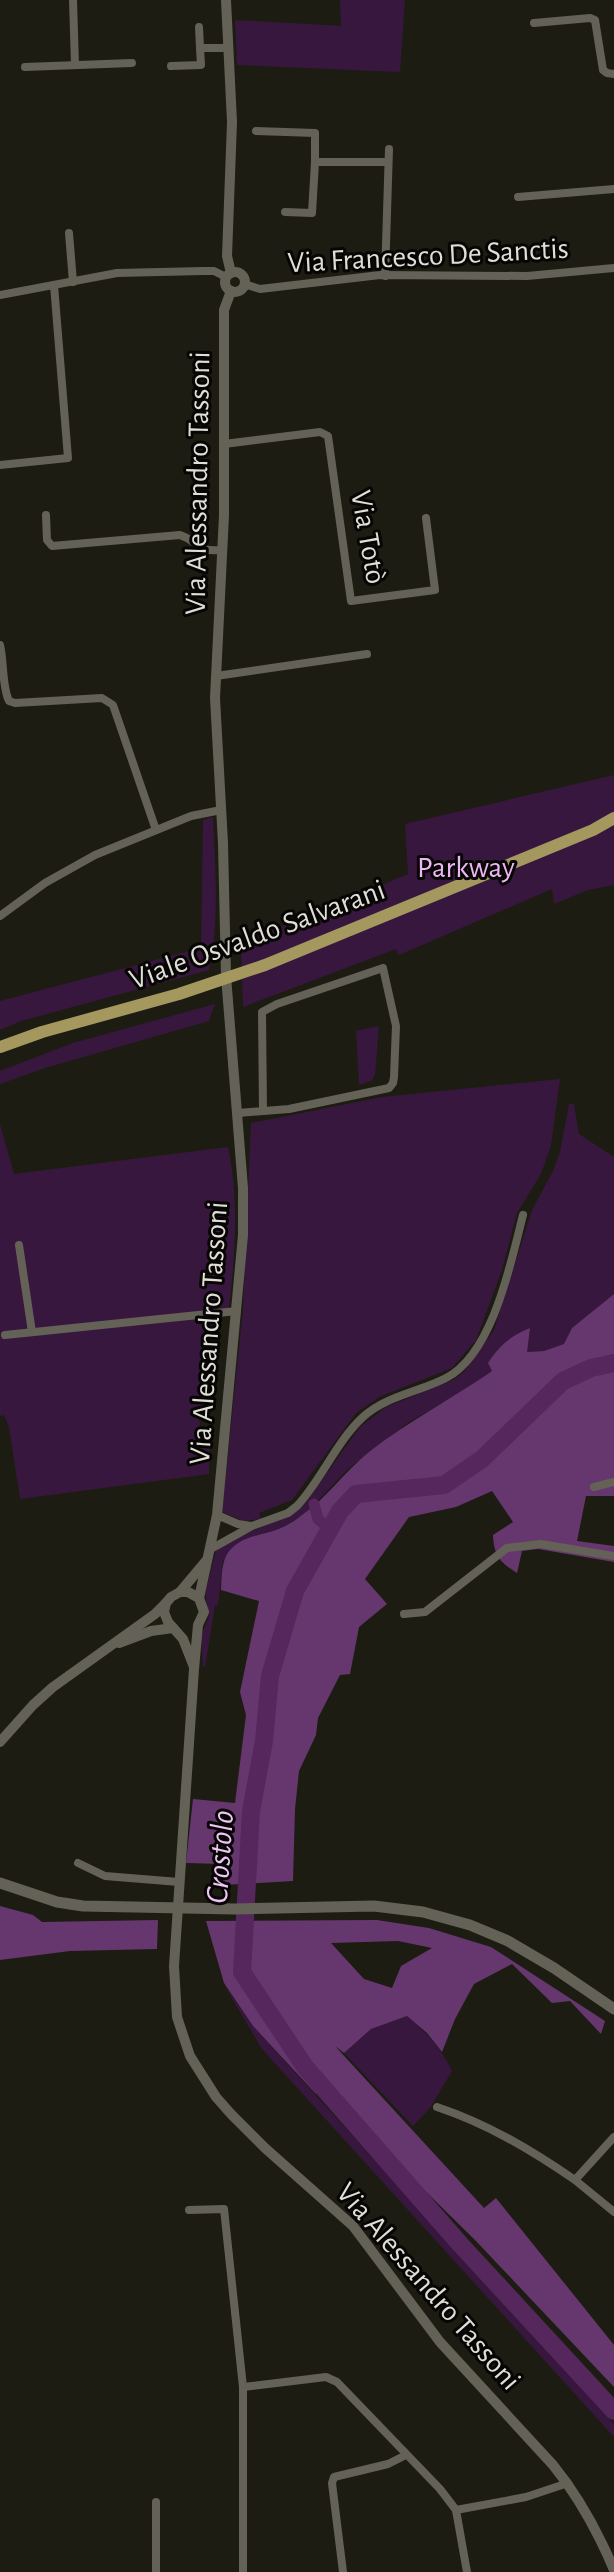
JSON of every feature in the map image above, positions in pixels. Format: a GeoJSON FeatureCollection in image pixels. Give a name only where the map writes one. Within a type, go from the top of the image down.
{"type":"FeatureCollection","features":[{"type":"Feature","properties":{"kind":"main road","name":"Viale Osvaldo Salvarani"},"geometry":{"type":"LineString","coordinates":[[0,1047],[265,965],[593,830],[614,818]]}},
{"type":"Feature","properties":{"kind":"main road"},"geometry":{"type":"LineString","coordinates":[[2,1881],[57,1902],[83,1906],[387,1907],[423,1912],[470,1925],[522,1948],[613,2007]]}},
{"type":"Feature","properties":{"kind":"street"},"geometry":{"type":"LineString","coordinates":[[73,0],[75,65]]}},
{"type":"Feature","properties":{"kind":"street"},"geometry":{"type":"LineString","coordinates":[[0,295],[117,273],[203,271],[229,275],[241,274],[244,284],[240,291],[231,291],[226,287],[229,275],[227,256],[232,151],[226,0]]}},
{"type":"Feature","properties":{"kind":"street"},"geometry":{"type":"LineString","coordinates":[[534,23],[595,20],[603,70],[614,74]]}},
{"type":"Feature","properties":{"kind":"street"},"geometry":{"type":"LineString","coordinates":[[171,66],[201,65],[199,27]]}},
{"type":"Feature","properties":{"kind":"street"},"geometry":{"type":"LineString","coordinates":[[200,48],[228,48]]}},
{"type":"Feature","properties":{"kind":"street"},"geometry":{"type":"LineString","coordinates":[[25,67],[132,63]]}},
{"type":"Feature","properties":{"kind":"street"},"geometry":{"type":"LineString","coordinates":[[256,131],[315,133],[312,213],[285,212]]}},
{"type":"Feature","properties":{"kind":"street"},"geometry":{"type":"LineString","coordinates":[[385,276],[389,149]]}},
{"type":"Feature","properties":{"kind":"street"},"geometry":{"type":"LineString","coordinates":[[315,162],[388,162]]}},
{"type":"Feature","properties":{"kind":"street"},"geometry":{"type":"LineString","coordinates":[[518,197],[614,189]]}},
{"type":"Feature","properties":{"kind":"street"},"geometry":{"type":"LineString","coordinates":[[69,233],[73,282]]}},
{"type":"Feature","properties":{"kind":"street","name":"Via Francesco De Sanctis"},"geometry":{"type":"LineString","coordinates":[[244,284],[260,289],[385,276],[527,276],[614,268]]}},
{"type":"Feature","properties":{"kind":"street"},"geometry":{"type":"LineString","coordinates":[[0,465],[68,458],[54,285]]}},
{"type":"Feature","properties":{"kind":"street","name":"Via Alessandro Tassoni"},"geometry":{"type":"LineString","coordinates":[[231,291],[224,310],[222,550],[216,676],[228,1010],[244,1223],[217,1515],[199,1598],[204,1612],[198,1625],[194,1669],[174,2001],[179,2029],[198,2071],[216,2097],[353,2226],[439,2340],[568,2483],[590,2518],[614,2570]]}},
{"type":"Feature","properties":{"kind":"street","name":"Via Totò"},"geometry":{"type":"LineString","coordinates":[[224,444],[320,432],[328,436],[351,601],[435,590],[426,518]]}},
{"type":"Feature","properties":{"kind":"street"},"geometry":{"type":"LineString","coordinates":[[46,515],[47,540],[52,546],[180,535],[203,550],[222,550]]}},
{"type":"Feature","properties":{"kind":"street"},"geometry":{"type":"LineString","coordinates":[[0,645],[5,666],[5,696],[9,701],[102,698],[113,705],[156,830]]}},
{"type":"Feature","properties":{"kind":"street"},"geometry":{"type":"LineString","coordinates":[[216,676],[367,654]]}},
{"type":"Feature","properties":{"kind":"street"},"geometry":{"type":"LineString","coordinates":[[0,916],[63,871],[95,855],[191,816],[221,810]]}},
{"type":"Feature","properties":{"kind":"street"},"geometry":{"type":"LineString","coordinates":[[238,1113],[289,1109],[389,1088],[394,1077],[396,1026],[383,968],[262,1012],[263,1111]]}},
{"type":"Feature","properties":{"kind":"street"},"geometry":{"type":"LineString","coordinates":[[208,1555],[252,1526],[288,1513],[297,1506],[364,1416],[383,1403],[445,1379],[464,1366],[480,1344],[493,1314],[523,1215]]}},
{"type":"Feature","properties":{"kind":"street"},"geometry":{"type":"LineString","coordinates":[[19,1245],[32,1332]]}},
{"type":"Feature","properties":{"kind":"street"},"geometry":{"type":"LineString","coordinates":[[5,1335],[237,1311]]}},
{"type":"Feature","properties":{"kind":"street"},"geometry":{"type":"LineString","coordinates":[[594,1487],[614,1482]]}},
{"type":"Feature","properties":{"kind":"street"},"geometry":{"type":"LineString","coordinates":[[217,1515],[252,1526]]}},
{"type":"Feature","properties":{"kind":"street"},"geometry":{"type":"LineString","coordinates":[[404,1614],[425,1612],[507,1548],[541,1544],[614,1556]]}},
{"type":"Feature","properties":{"kind":"street","name":"Via Alessandro Tassoni"},"geometry":{"type":"LineString","coordinates":[[194,1669],[188,1647],[165,1617],[166,1603],[180,1592],[208,1555]]}},
{"type":"Feature","properties":{"kind":"street"},"geometry":{"type":"LineString","coordinates":[[180,1592],[188,1592],[199,1598]]}},
{"type":"Feature","properties":{"kind":"street"},"geometry":{"type":"LineString","coordinates":[[0,1742],[53,1687],[166,1603]]}},
{"type":"Feature","properties":{"kind":"street"},"geometry":{"type":"LineString","coordinates":[[110,1647],[151,1631],[190,1630],[198,1625]]}},
{"type":"Feature","properties":{"kind":"street"},"geometry":{"type":"LineString","coordinates":[[78,1863],[105,1876],[179,1882]]}},
{"type":"Feature","properties":{"kind":"street"},"geometry":{"type":"LineString","coordinates":[[437,2107],[468,2117],[524,2145],[614,2212]]}},
{"type":"Feature","properties":{"kind":"street"},"geometry":{"type":"LineString","coordinates":[[575,2180],[614,2137]]}},
{"type":"Feature","properties":{"kind":"street"},"geometry":{"type":"LineString","coordinates":[[189,2210],[224,2209],[243,2387],[243,2572]]}},
{"type":"Feature","properties":{"kind":"street"},"geometry":{"type":"LineString","coordinates":[[243,2387],[331,2378],[440,2489],[456,2510],[467,2572]]}},
{"type":"Feature","properties":{"kind":"street"},"geometry":{"type":"LineString","coordinates":[[343,2572],[332,2483],[334,2477],[388,2464],[406,2455]]}},
{"type":"Feature","properties":{"kind":"street"},"geometry":{"type":"LineString","coordinates":[[456,2510],[526,2497],[568,2483]]}},
{"type":"Feature","properties":{"kind":"street"},"geometry":{"type":"LineString","coordinates":[[156,2502],[156,2572]]}},
{"type":"Feature","properties":{"kind":"green space"},"geometry":{"type":"Polygon","coordinates":[[[340,0],[405,0],[400,72],[237,65],[235,20],[341,26],[340,0]]]}},
{"type":"Feature","properties":{"kind":"green space","name":"Parkway"},"geometry":{"type":"Polygon","coordinates":[[[614,775],[614,885],[588,890],[554,904],[552,889],[399,955],[396,949],[243,1007],[241,944],[408,874],[405,824],[614,775]]]}},
{"type":"Feature","properties":{"kind":"green space"},"geometry":{"type":"Polygon","coordinates":[[[213,817],[216,913],[209,970],[21,1021],[0,1030],[0,1001],[201,948],[203,820],[213,817]]]}},
{"type":"Feature","properties":{"kind":"green space"},"geometry":{"type":"Polygon","coordinates":[[[215,1004],[209,1021],[0,1084],[0,1071],[73,1043],[215,1004]]]}},
{"type":"Feature","properties":{"kind":"green space"},"geometry":{"type":"Polygon","coordinates":[[[379,1026],[375,1075],[371,1081],[359,1085],[356,1031],[379,1026]]]}},
{"type":"Feature","properties":{"kind":"green space"},"geometry":{"type":"Polygon","coordinates":[[[560,1079],[551,1145],[541,1174],[517,1213],[502,1270],[476,1340],[452,1368],[379,1397],[356,1413],[292,1500],[259,1513],[261,1519],[244,1521],[222,1512],[243,1310],[251,1123],[382,1097],[560,1079]]]}},
{"type":"Feature","properties":{"kind":"green space"},"geometry":{"type":"Polygon","coordinates":[[[569,1104],[574,1104],[579,1134],[614,1157],[614,1294],[572,1328],[564,1344],[544,1351],[527,1352],[493,1370],[409,1422],[349,1468],[305,1514],[282,1528],[247,1539],[223,1561],[218,1605],[215,1605],[203,1666],[201,1636],[209,1617],[205,1593],[216,1551],[228,1541],[291,1515],[304,1505],[360,1427],[386,1407],[453,1380],[464,1372],[494,1330],[532,1210],[560,1152],[569,1104]]]}},
{"type":"Feature","properties":{"kind":"green space"},"geometry":{"type":"Polygon","coordinates":[[[0,1124],[14,1174],[228,1147],[235,1205],[230,1300],[228,1311],[219,1313],[206,1398],[199,1415],[200,1428],[210,1445],[209,1474],[20,1499],[9,1427],[4,1415],[0,1416],[0,1124]]]}},
{"type":"Feature","properties":{"kind":"green space"},"geometry":{"type":"Polygon","coordinates":[[[223,1983],[253,2026],[614,2424],[614,2437],[262,2049],[223,1983]]]}},
{"type":"Feature","properties":{"kind":"green space"},"geometry":{"type":"Polygon","coordinates":[[[407,2016],[432,2041],[452,2071],[430,2108],[413,2126],[344,2053],[371,2029],[407,2016]]]}},
{"type":"Feature","properties":{"kind":"shaded area"},"geometry":{"type":"Polygon","coordinates":[[[614,1294],[614,1496],[586,1496],[577,1541],[614,1546],[614,1562],[538,1549],[522,1551],[517,1573],[502,1562],[495,1548],[493,1535],[513,1522],[492,1491],[456,1507],[409,1517],[365,1579],[387,1604],[359,1627],[350,1674],[340,1675],[318,1718],[316,1735],[299,1771],[293,1881],[223,1885],[223,1864],[186,1863],[193,1799],[235,1803],[246,1715],[240,1692],[259,1601],[221,1590],[228,1553],[242,1541],[295,1521],[320,1501],[369,1452],[492,1371],[488,1363],[511,1338],[530,1328],[527,1352],[544,1351],[564,1344],[572,1328],[614,1294]]]}},
{"type":"Feature","properties":{"kind":"shaded area"},"geometry":{"type":"Polygon","coordinates":[[[0,1906],[33,1915],[42,1922],[158,1920],[157,1949],[70,1951],[0,1960],[0,1906]]]}},
{"type":"Feature","properties":{"kind":"shaded area"},"geometry":{"type":"Polygon","coordinates":[[[377,1920],[429,1928],[491,1947],[605,2021],[601,2034],[570,2001],[552,2003],[512,1964],[474,1984],[442,2052],[427,2033],[407,2016],[371,2029],[344,2053],[335,2046],[484,2208],[496,2198],[614,2345],[614,2387],[412,2178],[326,2084],[316,2094],[253,2026],[224,1983],[206,1921],[377,1920]],[[398,1941],[331,1943],[364,1979],[392,1988],[401,1966],[432,1948],[398,1941]]]}},
{"type":"Feature","properties":{"kind":"waterway","name":"Crostolo"},"geometry":{"type":"LineString","coordinates":[[614,1363],[591,1368],[563,1381],[482,1459],[444,1485],[356,1494],[340,1511],[295,1591],[270,1676],[264,1741],[251,1811],[242,1972],[305,2067],[460,2244],[614,2411]]}},
{"type":"Feature","properties":{"kind":"waterway"},"geometry":{"type":"LineString","coordinates":[[314,1504],[318,1519],[330,1529]]}}]}
